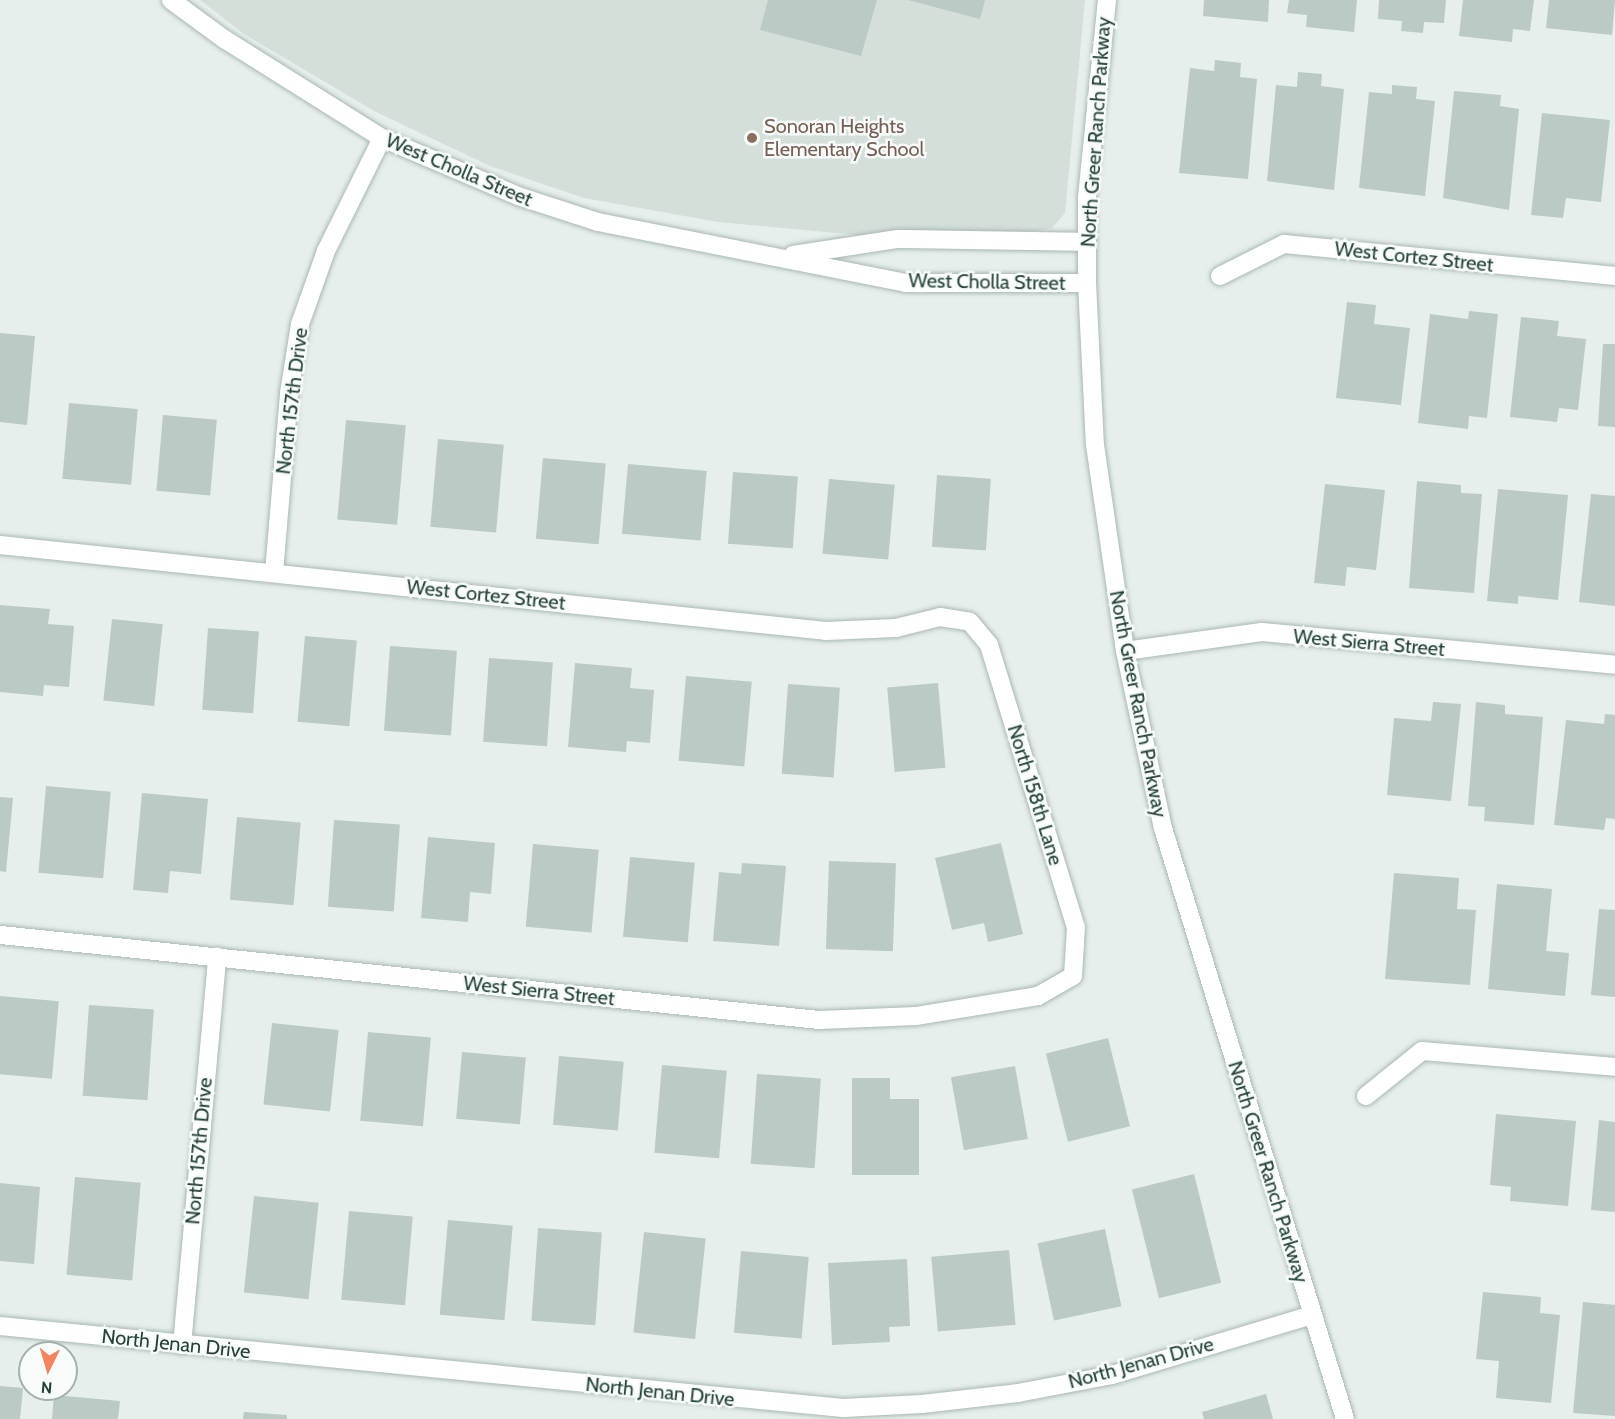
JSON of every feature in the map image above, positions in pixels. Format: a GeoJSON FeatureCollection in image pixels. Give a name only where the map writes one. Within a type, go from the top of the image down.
{"type":"FeatureCollection","features":[{"type":"Feature","properties":{"kind":"street","name":"West Cholla Street"},"geometry":{"type":"LineString","coordinates":[[171,0],[224,39],[382,138],[518,196],[598,222],[724,249],[782,256],[905,283],[1087,283]]}},
{"type":"Feature","properties":{"kind":"street","name":"North Greer Ranch Parkway"},"geometry":{"type":"LineString","coordinates":[[1107,0],[1086,242],[1087,283],[1095,445],[1125,651],[1163,828],[1345,1419]]}},
{"type":"Feature","properties":{"kind":"street","name":"North 157th Drive"},"geometry":{"type":"LineString","coordinates":[[274,573],[289,393],[300,324],[326,251],[382,138]]}},
{"type":"Feature","properties":{"kind":"street","name":"West Cholla Street"},"geometry":{"type":"LineString","coordinates":[[782,256],[898,239],[1086,242]]}},
{"type":"Feature","properties":{"kind":"street","name":"West Cortez Street"},"geometry":{"type":"LineString","coordinates":[[1220,276],[1284,244],[1615,276]]}},
{"type":"Feature","properties":{"kind":"street","name":"West Cortez Street"},"geometry":{"type":"LineString","coordinates":[[0,545],[826,631],[896,628],[940,617],[970,622]]}},
{"type":"Feature","properties":{"kind":"street","name":"North 158th Lane"},"geometry":{"type":"LineString","coordinates":[[970,622],[989,645],[1076,927],[1073,976]]}},
{"type":"Feature","properties":{"kind":"street","name":"West Sierra Street"},"geometry":{"type":"LineString","coordinates":[[1125,651],[1262,632],[1615,665]]}},
{"type":"Feature","properties":{"kind":"street","name":"West Sierra Street"},"geometry":{"type":"LineString","coordinates":[[0,935],[819,1020],[916,1016],[1038,996],[1073,976]]}},
{"type":"Feature","properties":{"kind":"street","name":"North 157th Drive"},"geometry":{"type":"LineString","coordinates":[[182,1345],[217,957]]}},
{"type":"Feature","properties":{"kind":"street"},"geometry":{"type":"LineString","coordinates":[[1366,1096],[1422,1051],[1615,1067]]}},
{"type":"Feature","properties":{"kind":"street","name":"North Jenan Drive"},"geometry":{"type":"LineString","coordinates":[[0,1326],[843,1408],[922,1404],[1018,1393],[1112,1375],[1312,1315]]}},
{"type":"Feature","properties":{"kind":"shaded area","name":"Sonoran Heights Elementary School"},"geometry":{"type":"Polygon","coordinates":[[[200,0],[1085,0],[1065,213],[1052,228],[1032,232],[857,235],[718,222],[584,198],[490,166],[374,111],[244,34],[200,0]]]}},
{"type":"Feature","properties":{"kind":"building"},"geometry":{"type":"Polygon","coordinates":[[[768,0],[877,0],[861,56],[760,30],[768,0]]]}},
{"type":"Feature","properties":{"kind":"building"},"geometry":{"type":"Polygon","coordinates":[[[908,0],[985,0],[980,19],[908,0]]]}},
{"type":"Feature","properties":{"kind":"building"},"geometry":{"type":"Polygon","coordinates":[[[1204,0],[1269,0],[1268,22],[1203,16],[1204,0]]]}},
{"type":"Feature","properties":{"kind":"building"},"geometry":{"type":"Polygon","coordinates":[[[1289,0],[1357,0],[1354,32],[1306,27],[1307,15],[1287,13],[1289,0]]]}},
{"type":"Feature","properties":{"kind":"building"},"geometry":{"type":"Polygon","coordinates":[[[1379,0],[1446,0],[1444,23],[1424,22],[1423,33],[1401,31],[1402,21],[1378,19],[1379,0]]]}},
{"type":"Feature","properties":{"kind":"building"},"geometry":{"type":"Polygon","coordinates":[[[1463,0],[1534,0],[1530,31],[1513,29],[1512,42],[1459,36],[1463,0]]]}},
{"type":"Feature","properties":{"kind":"building"},"geometry":{"type":"Polygon","coordinates":[[[1549,0],[1615,0],[1612,35],[1546,28],[1549,0]]]}},
{"type":"Feature","properties":{"kind":"building"},"geometry":{"type":"Polygon","coordinates":[[[1215,60],[1241,63],[1240,77],[1257,79],[1248,179],[1179,173],[1190,68],[1214,71],[1215,60]]]}},
{"type":"Feature","properties":{"kind":"building"},"geometry":{"type":"Polygon","coordinates":[[[1298,72],[1322,74],[1321,86],[1344,89],[1334,190],[1267,181],[1276,85],[1297,87],[1298,72]]]}},
{"type":"Feature","properties":{"kind":"building"},"geometry":{"type":"Polygon","coordinates":[[[1392,85],[1417,87],[1416,99],[1435,101],[1425,196],[1359,188],[1369,92],[1392,94],[1392,85]]]}},
{"type":"Feature","properties":{"kind":"building"},"geometry":{"type":"Polygon","coordinates":[[[1454,91],[1501,95],[1500,106],[1519,109],[1509,210],[1443,198],[1454,91]]]}},
{"type":"Feature","properties":{"kind":"building"},"geometry":{"type":"Polygon","coordinates":[[[1542,113],[1610,120],[1601,202],[1566,198],[1563,218],[1531,215],[1542,113]]]}},
{"type":"Feature","properties":{"kind":"building"},"geometry":{"type":"Polygon","coordinates":[[[1347,302],[1376,305],[1374,324],[1410,328],[1401,405],[1336,398],[1347,302]]]}},
{"type":"Feature","properties":{"kind":"building"},"geometry":{"type":"Polygon","coordinates":[[[1469,311],[1498,314],[1487,418],[1469,416],[1468,429],[1418,423],[1430,314],[1468,319],[1469,311]]]}},
{"type":"Feature","properties":{"kind":"building"},"geometry":{"type":"Polygon","coordinates":[[[1521,317],[1559,321],[1557,336],[1586,339],[1578,410],[1559,408],[1557,422],[1510,417],[1521,317]]]}},
{"type":"Feature","properties":{"kind":"building"},"geometry":{"type":"Polygon","coordinates":[[[0,333],[35,336],[27,425],[0,422],[0,333]]]}},
{"type":"Feature","properties":{"kind":"building"},"geometry":{"type":"Polygon","coordinates":[[[1603,344],[1615,344],[1615,427],[1598,426],[1603,344]]]}},
{"type":"Feature","properties":{"kind":"building"},"geometry":{"type":"Polygon","coordinates":[[[69,403],[138,409],[131,485],[62,479],[69,403]]]}},
{"type":"Feature","properties":{"kind":"building"},"geometry":{"type":"Polygon","coordinates":[[[163,415],[217,420],[210,495],[156,491],[163,415]]]}},
{"type":"Feature","properties":{"kind":"building"},"geometry":{"type":"Polygon","coordinates":[[[346,420],[406,425],[397,525],[337,520],[346,420]]]}},
{"type":"Feature","properties":{"kind":"building"},"geometry":{"type":"Polygon","coordinates":[[[438,439],[504,445],[496,532],[430,527],[438,439]]]}},
{"type":"Feature","properties":{"kind":"building"},"geometry":{"type":"Polygon","coordinates":[[[543,458],[606,463],[599,544],[536,539],[543,458]]]}},
{"type":"Feature","properties":{"kind":"building"},"geometry":{"type":"Polygon","coordinates":[[[628,464],[707,471],[701,541],[622,534],[628,464]]]}},
{"type":"Feature","properties":{"kind":"building"},"geometry":{"type":"Polygon","coordinates":[[[733,472],[798,477],[793,548],[728,544],[733,472]]]}},
{"type":"Feature","properties":{"kind":"building"},"geometry":{"type":"Polygon","coordinates":[[[937,475],[991,479],[986,551],[932,547],[937,475]]]}},
{"type":"Feature","properties":{"kind":"building"},"geometry":{"type":"Polygon","coordinates":[[[829,479],[895,485],[888,559],[822,554],[829,479]]]}},
{"type":"Feature","properties":{"kind":"building"},"geometry":{"type":"Polygon","coordinates":[[[1417,481],[1461,485],[1461,493],[1482,494],[1474,593],[1409,588],[1417,481]]]}},
{"type":"Feature","properties":{"kind":"building"},"geometry":{"type":"Polygon","coordinates":[[[1325,484],[1385,490],[1376,570],[1347,567],[1345,586],[1314,583],[1325,484]]]}},
{"type":"Feature","properties":{"kind":"building"},"geometry":{"type":"Polygon","coordinates":[[[1498,489],[1568,495],[1558,600],[1518,596],[1518,604],[1487,601],[1498,489]]]}},
{"type":"Feature","properties":{"kind":"building"},"geometry":{"type":"Polygon","coordinates":[[[1591,494],[1615,496],[1615,606],[1579,602],[1591,494]]]}},
{"type":"Feature","properties":{"kind":"building"},"geometry":{"type":"Polygon","coordinates":[[[0,605],[50,609],[48,624],[74,626],[69,687],[44,685],[43,696],[0,692],[0,605]]]}},
{"type":"Feature","properties":{"kind":"building"},"geometry":{"type":"Polygon","coordinates":[[[112,619],[163,624],[154,706],[103,701],[112,619]]]}},
{"type":"Feature","properties":{"kind":"building"},"geometry":{"type":"Polygon","coordinates":[[[208,628],[259,632],[253,713],[202,710],[208,628]]]}},
{"type":"Feature","properties":{"kind":"building"},"geometry":{"type":"Polygon","coordinates":[[[305,636],[357,641],[349,726],[298,722],[305,636]]]}},
{"type":"Feature","properties":{"kind":"building"},"geometry":{"type":"Polygon","coordinates":[[[390,646],[457,651],[451,735],[384,731],[390,646]]]}},
{"type":"Feature","properties":{"kind":"building"},"geometry":{"type":"Polygon","coordinates":[[[489,658],[553,662],[547,746],[483,742],[489,658]]]}},
{"type":"Feature","properties":{"kind":"building"},"geometry":{"type":"Polygon","coordinates":[[[575,663],[632,668],[630,688],[654,690],[650,743],[627,741],[626,752],[568,747],[575,663]]]}},
{"type":"Feature","properties":{"kind":"building"},"geometry":{"type":"Polygon","coordinates":[[[686,676],[752,682],[744,766],[679,761],[686,676]]]}},
{"type":"Feature","properties":{"kind":"building"},"geometry":{"type":"Polygon","coordinates":[[[938,683],[945,768],[895,772],[887,687],[938,683]]]}},
{"type":"Feature","properties":{"kind":"building"},"geometry":{"type":"Polygon","coordinates":[[[788,684],[840,688],[834,777],[782,774],[788,684]]]}},
{"type":"Feature","properties":{"kind":"building"},"geometry":{"type":"Polygon","coordinates":[[[1433,702],[1461,704],[1451,801],[1387,795],[1394,718],[1431,721],[1433,702]]]}},
{"type":"Feature","properties":{"kind":"building"},"geometry":{"type":"Polygon","coordinates":[[[1476,702],[1505,705],[1505,714],[1543,717],[1534,825],[1484,821],[1485,807],[1468,806],[1476,702]]]}},
{"type":"Feature","properties":{"kind":"building"},"geometry":{"type":"Polygon","coordinates":[[[1605,714],[1615,715],[1615,819],[1606,818],[1604,830],[1554,825],[1566,720],[1604,724],[1605,714]]]}},
{"type":"Feature","properties":{"kind":"building"},"geometry":{"type":"Polygon","coordinates":[[[46,786],[111,792],[103,878],[38,873],[46,786]]]}},
{"type":"Feature","properties":{"kind":"building"},"geometry":{"type":"Polygon","coordinates":[[[142,793],[208,799],[201,874],[170,871],[168,893],[133,890],[142,793]]]}},
{"type":"Feature","properties":{"kind":"building"},"geometry":{"type":"Polygon","coordinates":[[[0,797],[13,798],[6,872],[0,871],[0,797]]]}},
{"type":"Feature","properties":{"kind":"building"},"geometry":{"type":"Polygon","coordinates":[[[237,817],[301,823],[294,905],[230,900],[237,817]]]}},
{"type":"Feature","properties":{"kind":"building"},"geometry":{"type":"Polygon","coordinates":[[[334,820],[400,825],[394,911],[328,907],[334,820]]]}},
{"type":"Feature","properties":{"kind":"building"},"geometry":{"type":"Polygon","coordinates":[[[428,837],[495,843],[491,894],[470,892],[468,922],[421,918],[428,837]]]}},
{"type":"Feature","properties":{"kind":"building"},"geometry":{"type":"Polygon","coordinates":[[[1001,843],[1023,934],[988,942],[984,923],[952,930],[935,858],[1001,843]]]}},
{"type":"Feature","properties":{"kind":"building"},"geometry":{"type":"Polygon","coordinates":[[[533,844],[599,850],[592,932],[526,927],[533,844]]]}},
{"type":"Feature","properties":{"kind":"building"},"geometry":{"type":"Polygon","coordinates":[[[630,857],[695,863],[688,942],[623,937],[630,857]]]}},
{"type":"Feature","properties":{"kind":"building"},"geometry":{"type":"Polygon","coordinates":[[[829,861],[896,863],[893,951],[826,949],[829,861]]]}},
{"type":"Feature","properties":{"kind":"building"},"geometry":{"type":"Polygon","coordinates":[[[742,863],[786,866],[779,946],[713,941],[719,872],[741,874],[742,863]]]}},
{"type":"Feature","properties":{"kind":"building"},"geometry":{"type":"Polygon","coordinates":[[[1394,873],[1459,878],[1457,909],[1476,910],[1470,985],[1385,979],[1394,873]]]}},
{"type":"Feature","properties":{"kind":"building"},"geometry":{"type":"Polygon","coordinates":[[[1497,884],[1552,889],[1546,951],[1569,953],[1565,996],[1488,989],[1497,884]]]}},
{"type":"Feature","properties":{"kind":"building"},"geometry":{"type":"Polygon","coordinates":[[[1599,909],[1615,910],[1615,997],[1591,995],[1599,909]]]}},
{"type":"Feature","properties":{"kind":"building"},"geometry":{"type":"Polygon","coordinates":[[[0,996],[59,1001],[52,1079],[0,1074],[0,996]]]}},
{"type":"Feature","properties":{"kind":"building"},"geometry":{"type":"Polygon","coordinates":[[[89,1005],[154,1010],[147,1100],[83,1096],[89,1005]]]}},
{"type":"Feature","properties":{"kind":"building"},"geometry":{"type":"Polygon","coordinates":[[[272,1023],[339,1030],[330,1112],[263,1105],[272,1023]]]}},
{"type":"Feature","properties":{"kind":"building"},"geometry":{"type":"Polygon","coordinates":[[[368,1032],[431,1037],[423,1126],[360,1121],[368,1032]]]}},
{"type":"Feature","properties":{"kind":"building"},"geometry":{"type":"Polygon","coordinates":[[[1108,1038],[1130,1126],[1068,1142],[1046,1053],[1108,1038]]]}},
{"type":"Feature","properties":{"kind":"building"},"geometry":{"type":"Polygon","coordinates":[[[462,1052],[526,1058],[520,1124],[456,1119],[462,1052]]]}},
{"type":"Feature","properties":{"kind":"building"},"geometry":{"type":"Polygon","coordinates":[[[559,1056],[624,1062],[618,1130],[553,1125],[559,1056]]]}},
{"type":"Feature","properties":{"kind":"building"},"geometry":{"type":"Polygon","coordinates":[[[662,1065],[727,1071],[719,1158],[654,1153],[662,1065]]]}},
{"type":"Feature","properties":{"kind":"building"},"geometry":{"type":"Polygon","coordinates":[[[1015,1066],[1028,1139],[964,1150],[951,1077],[1015,1066]]]}},
{"type":"Feature","properties":{"kind":"building"},"geometry":{"type":"Polygon","coordinates":[[[757,1074],[821,1078],[815,1168],[751,1164],[757,1074]]]}},
{"type":"Feature","properties":{"kind":"building"},"geometry":{"type":"Polygon","coordinates":[[[852,1078],[890,1078],[890,1099],[919,1099],[919,1175],[852,1175],[852,1078]]]}},
{"type":"Feature","properties":{"kind":"building"},"geometry":{"type":"Polygon","coordinates":[[[1496,1114],[1576,1121],[1568,1206],[1510,1201],[1511,1187],[1490,1185],[1496,1114]]]}},
{"type":"Feature","properties":{"kind":"building"},"geometry":{"type":"Polygon","coordinates":[[[1599,1120],[1615,1122],[1615,1212],[1591,1210],[1599,1120]]]}},
{"type":"Feature","properties":{"kind":"building"},"geometry":{"type":"Polygon","coordinates":[[[1194,1174],[1221,1283],[1159,1298],[1132,1189],[1194,1174]]]}},
{"type":"Feature","properties":{"kind":"building"},"geometry":{"type":"Polygon","coordinates":[[[75,1177],[141,1183],[132,1280],[66,1275],[75,1177]]]}},
{"type":"Feature","properties":{"kind":"building"},"geometry":{"type":"Polygon","coordinates":[[[0,1183],[40,1187],[34,1264],[0,1261],[0,1183]]]}},
{"type":"Feature","properties":{"kind":"building"},"geometry":{"type":"Polygon","coordinates":[[[254,1196],[319,1203],[309,1299],[244,1292],[254,1196]]]}},
{"type":"Feature","properties":{"kind":"building"},"geometry":{"type":"Polygon","coordinates":[[[349,1211],[413,1217],[405,1305],[341,1300],[349,1211]]]}},
{"type":"Feature","properties":{"kind":"building"},"geometry":{"type":"Polygon","coordinates":[[[448,1220],[513,1226],[504,1320],[440,1315],[448,1220]]]}},
{"type":"Feature","properties":{"kind":"building"},"geometry":{"type":"Polygon","coordinates":[[[538,1228],[602,1232],[595,1325],[532,1321],[538,1228]]]}},
{"type":"Feature","properties":{"kind":"building"},"geometry":{"type":"Polygon","coordinates":[[[1105,1229],[1121,1306],[1054,1321],[1038,1243],[1105,1229]]]}},
{"type":"Feature","properties":{"kind":"building"},"geometry":{"type":"Polygon","coordinates":[[[644,1232],[706,1238],[695,1339],[633,1332],[644,1232]]]}},
{"type":"Feature","properties":{"kind":"building"},"geometry":{"type":"Polygon","coordinates":[[[1009,1250],[1016,1325],[938,1332],[931,1257],[1009,1250]]]}},
{"type":"Feature","properties":{"kind":"building"},"geometry":{"type":"Polygon","coordinates":[[[741,1251],[809,1257],[802,1339],[734,1333],[741,1251]]]}},
{"type":"Feature","properties":{"kind":"building"},"geometry":{"type":"Polygon","coordinates":[[[907,1259],[910,1326],[889,1327],[890,1342],[832,1345],[828,1263],[907,1259]]]}},
{"type":"Feature","properties":{"kind":"building"},"geometry":{"type":"Polygon","coordinates":[[[1483,1292],[1541,1297],[1540,1313],[1560,1315],[1551,1403],[1496,1398],[1499,1361],[1476,1359],[1483,1292]]]}},
{"type":"Feature","properties":{"kind":"building"},"geometry":{"type":"Polygon","coordinates":[[[1583,1302],[1615,1305],[1615,1416],[1573,1413],[1583,1302]]]}},
{"type":"Feature","properties":{"kind":"building"},"geometry":{"type":"Polygon","coordinates":[[[0,1386],[18,1388],[18,1401],[22,1401],[20,1419],[0,1419],[0,1386]]]}},
{"type":"Feature","properties":{"kind":"building"},"geometry":{"type":"Polygon","coordinates":[[[1266,1394],[1273,1419],[1204,1419],[1202,1412],[1266,1394]]]}},
{"type":"Feature","properties":{"kind":"building"},"geometry":{"type":"Polygon","coordinates":[[[78,1397],[120,1401],[118,1419],[52,1419],[54,1401],[78,1401],[78,1397]]]}},
{"type":"Feature","properties":{"kind":"building"},"geometry":{"type":"Polygon","coordinates":[[[244,1412],[287,1415],[287,1419],[243,1419],[244,1412]]]}},
{"type":"Feature","properties":{"kind":"place","name":"Sonoran Heights Elementary School"},"geometry":{"type":"Point","coordinates":[752,138]}}]}
